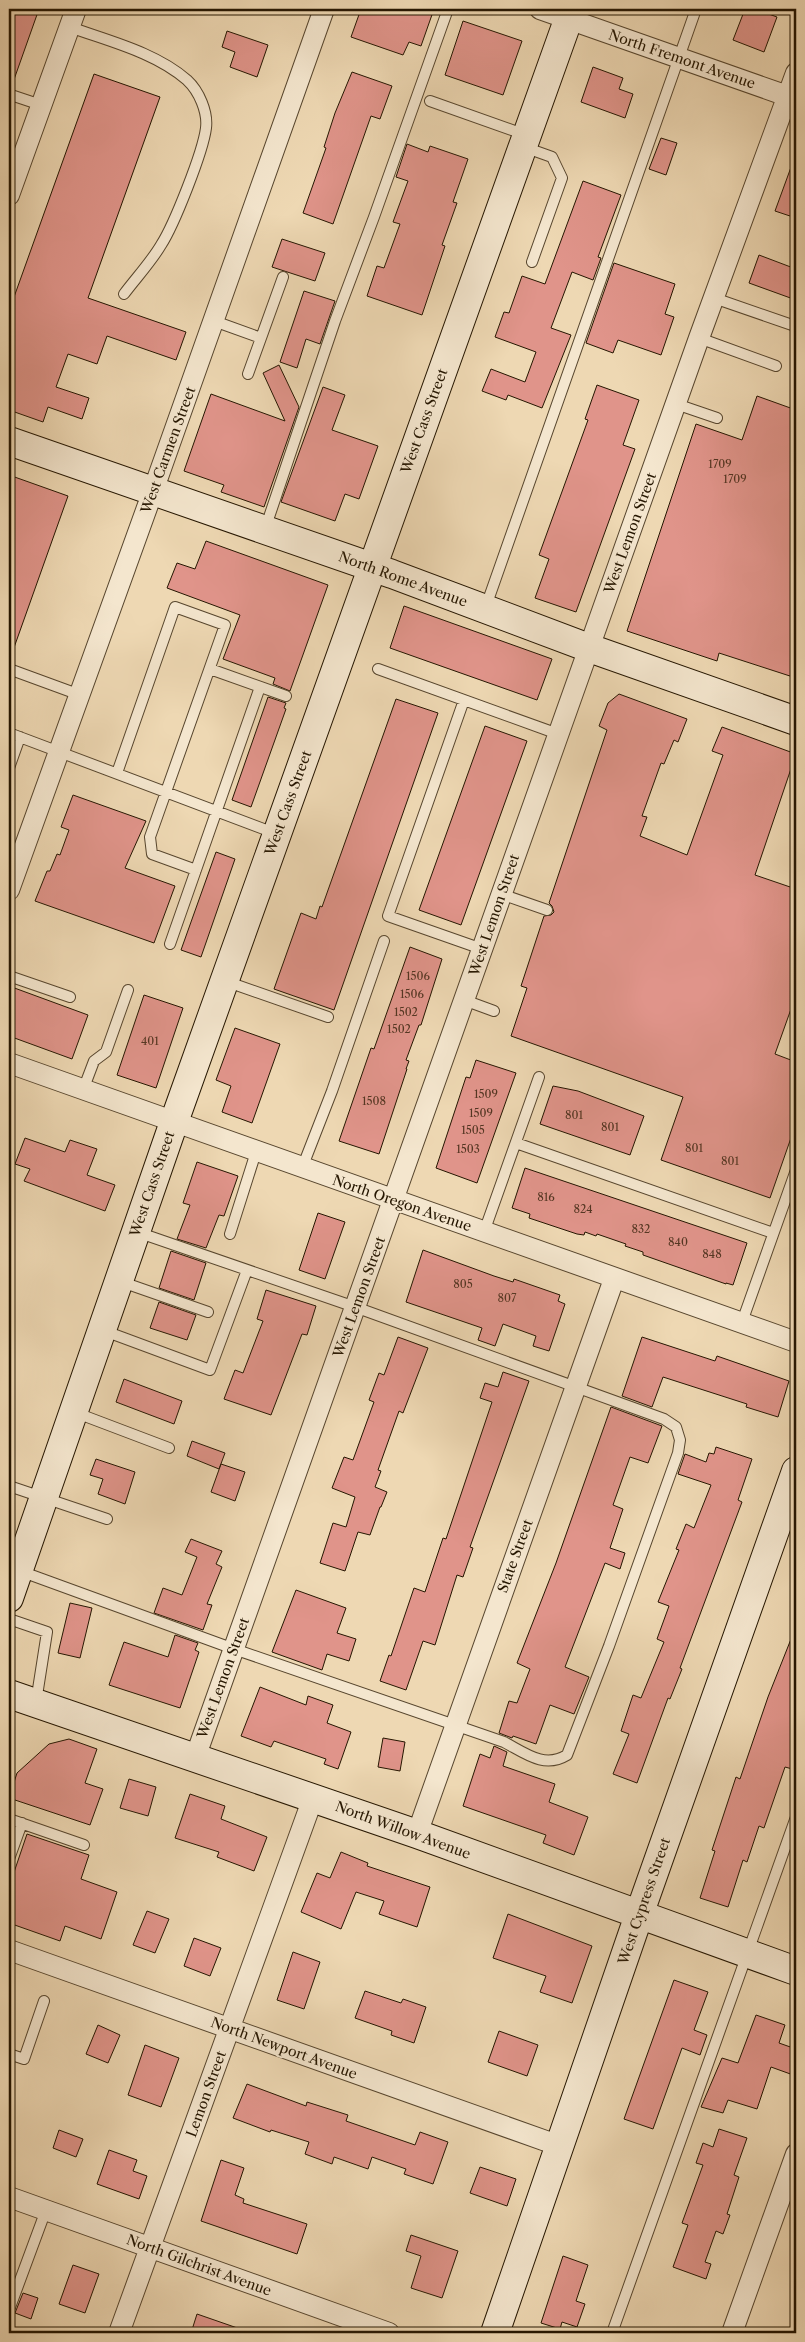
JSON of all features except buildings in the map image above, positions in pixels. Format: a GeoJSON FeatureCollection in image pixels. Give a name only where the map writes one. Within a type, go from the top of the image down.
{"type":"FeatureCollection","features":[{"type":"Feature","properties":{"kind":"street","name":"West Carmen Street"},"geometry":{"type":"LineString","coordinates":[[9,890],[324,9]]}},
{"type":"Feature","properties":{"kind":"street","name":"North Fremont Avenue"},"geometry":{"type":"LineString","coordinates":[[540,9],[570,14],[679,58],[792,98]]}},
{"type":"Feature","properties":{"kind":"street","name":"West Cass Street"},"geometry":{"type":"LineString","coordinates":[[9,1598],[224,980],[570,14]]}},
{"type":"Feature","properties":{"kind":"street"},"geometry":{"type":"LineString","coordinates":[[9,195],[73,18]]}},
{"type":"Feature","properties":{"kind":"street","name":"West Lemon Street"},"geometry":{"type":"LineString","coordinates":[[195,1758],[699,338],[792,98],[796,73]]}},
{"type":"Feature","properties":{"kind":"street","name":"North Rome Avenue"},"geometry":{"type":"LineString","coordinates":[[9,441],[372,567],[589,648],[796,721]]}},
{"type":"Feature","properties":{"kind":"street","name":"North Oregon Avenue"},"geometry":{"type":"LineString","coordinates":[[9,1063],[796,1342]]}},
{"type":"Feature","properties":{"kind":"street","name":"State Street"},"geometry":{"type":"LineString","coordinates":[[417,1834],[614,1279]]}},
{"type":"Feature","properties":{"kind":"street","name":"West Cypress Street"},"geometry":{"type":"LineString","coordinates":[[495,2333],[639,1915],[796,1471]]}},
{"type":"Feature","properties":{"kind":"street","name":"North Willow Avenue"},"geometry":{"type":"LineString","coordinates":[[9,1694],[417,1834],[796,1971]]}},
{"type":"Feature","properties":{"kind":"street","name":"Lemon Street"},"geometry":{"type":"LineString","coordinates":[[118,2333],[313,1798]]}},
{"type":"Feature","properties":{"kind":"street","name":"North Newport Avenue"},"geometry":{"type":"LineString","coordinates":[[9,1950],[560,2146]]}},
{"type":"Feature","properties":{"kind":"street"},"geometry":{"type":"LineString","coordinates":[[732,2333],[796,2154]]}},
{"type":"Feature","properties":{"kind":"street","name":"North Gilchrist Avenue"},"geometry":{"type":"LineString","coordinates":[[9,2197],[389,2333]]}},
{"type":"Feature","properties":{"kind":"lane"},"geometry":{"type":"LineString","coordinates":[[264,530],[335,320],[448,9]]}},
{"type":"Feature","properties":{"kind":"lane"},"geometry":{"type":"LineString","coordinates":[[485,609],[696,9]]}},
{"type":"Feature","properties":{"kind":"lane"},"geometry":{"type":"LineString","coordinates":[[73,18],[163,65],[187,81],[201,98],[206,127],[195,164],[161,245],[124,294]]}},
{"type":"Feature","properties":{"kind":"lane"},"geometry":{"type":"LineString","coordinates":[[11,95],[41,106]]}},
{"type":"Feature","properties":{"kind":"lane"},"geometry":{"type":"LineString","coordinates":[[430,101],[525,141],[552,157],[562,178],[532,262]]}},
{"type":"Feature","properties":{"kind":"lane"},"geometry":{"type":"LineString","coordinates":[[248,374],[283,277]]}},
{"type":"Feature","properties":{"kind":"lane"},"geometry":{"type":"LineString","coordinates":[[714,298],[795,326]]}},
{"type":"Feature","properties":{"kind":"lane"},"geometry":{"type":"LineString","coordinates":[[214,321],[261,338]]}},
{"type":"Feature","properties":{"kind":"lane"},"geometry":{"type":"LineString","coordinates":[[699,338],[776,366]]}},
{"type":"Feature","properties":{"kind":"lane"},"geometry":{"type":"LineString","coordinates":[[676,404],[717,418]]}},
{"type":"Feature","properties":{"kind":"lane"},"geometry":{"type":"LineString","coordinates":[[117,773],[175,608],[225,625],[150,837],[152,854],[196,870]]}},
{"type":"Feature","properties":{"kind":"lane"},"geometry":{"type":"LineString","coordinates":[[9,669],[80,695]]}},
{"type":"Feature","properties":{"kind":"lane"},"geometry":{"type":"LineString","coordinates":[[210,669],[286,696]]}},
{"type":"Feature","properties":{"kind":"lane"},"geometry":{"type":"LineString","coordinates":[[378,669],[558,734]]}},
{"type":"Feature","properties":{"kind":"lane"},"geometry":{"type":"LineString","coordinates":[[170,944],[260,687]]}},
{"type":"Feature","properties":{"kind":"lane"},"geometry":{"type":"LineString","coordinates":[[464,700],[388,916],[482,949]]}},
{"type":"Feature","properties":{"kind":"lane"},"geometry":{"type":"LineString","coordinates":[[9,733],[59,750],[277,834]]}},
{"type":"Feature","properties":{"kind":"lane"},"geometry":{"type":"LineString","coordinates":[[9,768],[20,737]]}},
{"type":"Feature","properties":{"kind":"lane"},"geometry":{"type":"LineString","coordinates":[[501,894],[547,910]]}},
{"type":"Feature","properties":{"kind":"lane"},"geometry":{"type":"LineString","coordinates":[[302,1168],[332,1091],[384,941]]}},
{"type":"Feature","properties":{"kind":"lane"},"geometry":{"type":"LineString","coordinates":[[9,976],[70,996]]}},
{"type":"Feature","properties":{"kind":"lane"},"geometry":{"type":"LineString","coordinates":[[224,980],[328,1017]]}},
{"type":"Feature","properties":{"kind":"lane"},"geometry":{"type":"LineString","coordinates":[[83,1090],[94,1061],[106,1052],[128,990]]}},
{"type":"Feature","properties":{"kind":"lane"},"geometry":{"type":"LineString","coordinates":[[464,1000],[494,1011]]}},
{"type":"Feature","properties":{"kind":"lane"},"geometry":{"type":"LineString","coordinates":[[484,1232],[539,1077]]}},
{"type":"Feature","properties":{"kind":"lane"},"geometry":{"type":"LineString","coordinates":[[516,1143],[773,1233]]}},
{"type":"Feature","properties":{"kind":"lane"},"geometry":{"type":"LineString","coordinates":[[230,1234],[256,1152]]}},
{"type":"Feature","properties":{"kind":"lane"},"geometry":{"type":"LineString","coordinates":[[742,1322],[796,1170]]}},
{"type":"Feature","properties":{"kind":"lane"},"geometry":{"type":"LineString","coordinates":[[18,1571],[234,1649],[504,1742],[537,1760],[557,1761],[567,1756],[609,1646],[678,1453],[680,1440],[676,1427],[664,1419],[356,1306],[136,1232]]}},
{"type":"Feature","properties":{"kind":"lane"},"geometry":{"type":"LineString","coordinates":[[101,1330],[210,1370],[247,1270]]}},
{"type":"Feature","properties":{"kind":"lane"},"geometry":{"type":"LineString","coordinates":[[119,1281],[208,1312]]}},
{"type":"Feature","properties":{"kind":"lane"},"geometry":{"type":"LineString","coordinates":[[73,1411],[169,1448]]}},
{"type":"Feature","properties":{"kind":"lane"},"geometry":{"type":"LineString","coordinates":[[9,1486],[108,1519]]}},
{"type":"Feature","properties":{"kind":"lane"},"geometry":{"type":"LineString","coordinates":[[9,1619],[47,1632],[35,1703]]}},
{"type":"Feature","properties":{"kind":"lane"},"geometry":{"type":"LineString","coordinates":[[612,2333],[796,1817]]}},
{"type":"Feature","properties":{"kind":"lane"},"geometry":{"type":"LineString","coordinates":[[9,1819],[84,1845]]}},
{"type":"Feature","properties":{"kind":"lane"},"geometry":{"type":"LineString","coordinates":[[9,1860],[22,1823]]}},
{"type":"Feature","properties":{"kind":"lane"},"geometry":{"type":"LineString","coordinates":[[9,2054],[24,2059],[44,2002]]}},
{"type":"Feature","properties":{"kind":"lane"},"geometry":{"type":"LineString","coordinates":[[9,2310],[46,2210]]}}]}
